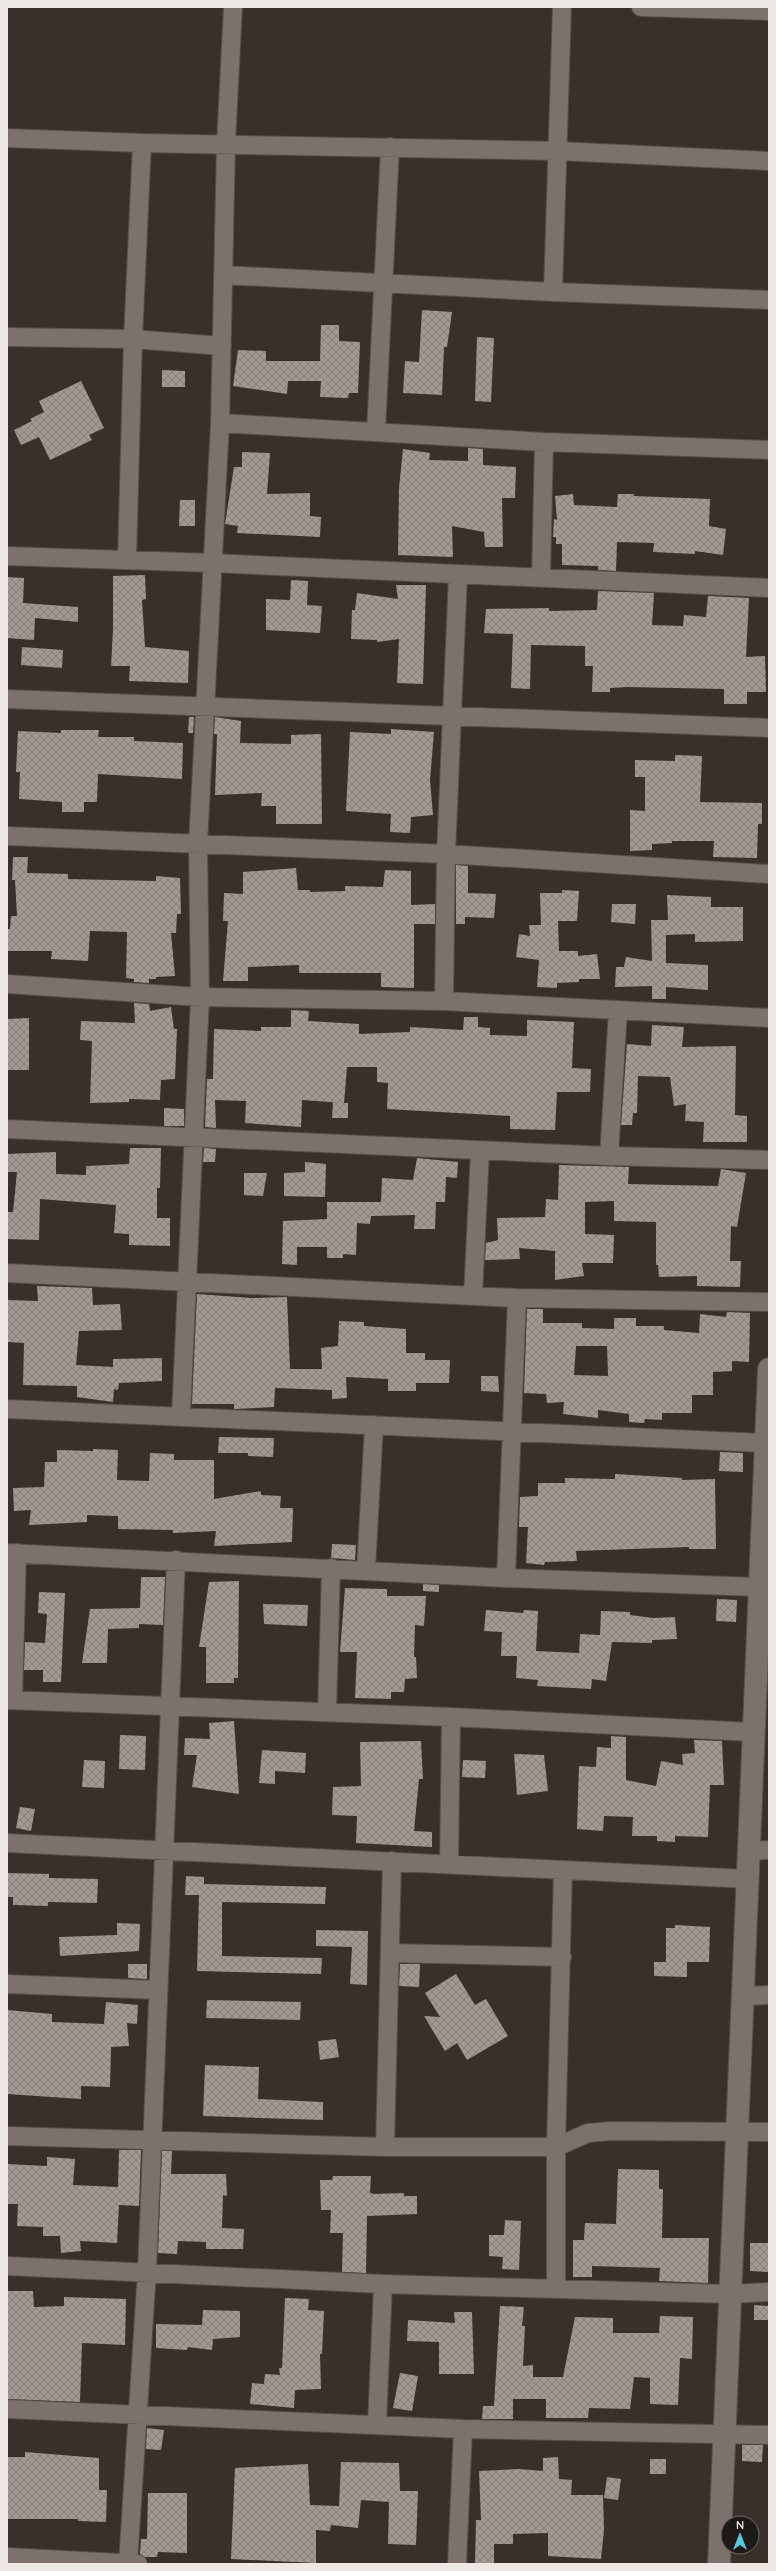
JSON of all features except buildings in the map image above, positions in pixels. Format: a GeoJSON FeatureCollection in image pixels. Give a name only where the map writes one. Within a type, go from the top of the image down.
{"type":"FeatureCollection","features":[{"type":"Feature","properties":{"kind":"street"},"geometry":{"type":"LineString","coordinates":[[181,1416],[200,996],[198,844],[207,707],[212,563],[220,423],[226,143],[233,7]]}},
{"type":"Feature","properties":{"kind":"street"},"geometry":{"type":"LineString","coordinates":[[553,292],[562,7]]}},
{"type":"Feature","properties":{"kind":"street"},"geometry":{"type":"LineString","coordinates":[[641,7],[769,11]]}},
{"type":"Feature","properties":{"kind":"street"},"geometry":{"type":"LineString","coordinates":[[7,138],[142,143],[226,143],[558,151],[769,161]]}},
{"type":"Feature","properties":{"kind":"street"},"geometry":{"type":"LineString","coordinates":[[127,560],[133,339],[142,143]]}},
{"type":"Feature","properties":{"kind":"street"},"geometry":{"type":"LineString","coordinates":[[376,432],[390,147]]}},
{"type":"Feature","properties":{"kind":"street"},"geometry":{"type":"LineString","coordinates":[[223,275],[553,292],[769,300]]}},
{"type":"Feature","properties":{"kind":"street"},"geometry":{"type":"LineString","coordinates":[[7,337],[133,339],[222,346]]}},
{"type":"Feature","properties":{"kind":"street"},"geometry":{"type":"LineString","coordinates":[[220,423],[544,442],[769,450]]}},
{"type":"Feature","properties":{"kind":"street"},"geometry":{"type":"LineString","coordinates":[[541,577],[544,442]]}},
{"type":"Feature","properties":{"kind":"street"},"geometry":{"type":"LineString","coordinates":[[7,556],[212,563],[769,588]]}},
{"type":"Feature","properties":{"kind":"street"},"geometry":{"type":"LineString","coordinates":[[444,1001],[446,854],[458,575]]}},
{"type":"Feature","properties":{"kind":"street"},"geometry":{"type":"LineString","coordinates":[[7,699],[453,718],[769,728]]}},
{"type":"Feature","properties":{"kind":"street"},"geometry":{"type":"LineString","coordinates":[[7,836],[446,854],[769,874]]}},
{"type":"Feature","properties":{"kind":"street"},"geometry":{"type":"LineString","coordinates":[[7,984],[200,996],[444,1001],[769,1018]]}},
{"type":"Feature","properties":{"kind":"street"},"geometry":{"type":"LineString","coordinates":[[608,1156],[618,1010]]}},
{"type":"Feature","properties":{"kind":"street"},"geometry":{"type":"LineString","coordinates":[[7,1128],[480,1151],[769,1160]]}},
{"type":"Feature","properties":{"kind":"street"},"geometry":{"type":"LineString","coordinates":[[473,1296],[480,1151]]}},
{"type":"Feature","properties":{"kind":"street"},"geometry":{"type":"LineString","coordinates":[[7,1273],[516,1298],[769,1302]]}},
{"type":"Feature","properties":{"kind":"street"},"geometry":{"type":"LineString","coordinates":[[506,1578],[516,1298]]}},
{"type":"Feature","properties":{"kind":"street"},"geometry":{"type":"LineString","coordinates":[[719,2564],[722,2434],[741,1996],[748,1879],[759,1850],[752,1732],[761,1707],[762,1574],[769,1370]]}},
{"type":"Feature","properties":{"kind":"street"},"geometry":{"type":"LineString","coordinates":[[7,1409],[766,1443]]}},
{"type":"Feature","properties":{"kind":"street"},"geometry":{"type":"LineString","coordinates":[[366,1570],[374,1425]]}},
{"type":"Feature","properties":{"kind":"street"},"geometry":{"type":"LineString","coordinates":[[752,1732],[451,1717],[10,1700],[12,1553],[176,1560],[506,1578],[762,1574]]}},
{"type":"Feature","properties":{"kind":"street"},"geometry":{"type":"LineString","coordinates":[[128,2564],[136,2416],[147,2271],[176,1560]]}},
{"type":"Feature","properties":{"kind":"street"},"geometry":{"type":"LineString","coordinates":[[327,1712],[331,1568]]}},
{"type":"Feature","properties":{"kind":"street"},"geometry":{"type":"LineString","coordinates":[[449,1864],[451,1717]]}},
{"type":"Feature","properties":{"kind":"street"},"geometry":{"type":"LineString","coordinates":[[7,1843],[748,1879]]}},
{"type":"Feature","properties":{"kind":"street"},"geometry":{"type":"LineString","coordinates":[[385,2147],[392,1861]]}},
{"type":"Feature","properties":{"kind":"street"},"geometry":{"type":"LineString","coordinates":[[556,2289],[556,2147],[563,1870]]}},
{"type":"Feature","properties":{"kind":"street"},"geometry":{"type":"LineString","coordinates":[[390,1953],[562,1957]]}},
{"type":"Feature","properties":{"kind":"street"},"geometry":{"type":"LineString","coordinates":[[7,1984],[158,1990]]}},
{"type":"Feature","properties":{"kind":"street"},"geometry":{"type":"LineString","coordinates":[[741,1996],[769,1995]]}},
{"type":"Feature","properties":{"kind":"street"},"geometry":{"type":"LineString","coordinates":[[7,2136],[385,2147],[556,2147],[588,2133],[611,2130],[769,2132]]}},
{"type":"Feature","properties":{"kind":"street"},"geometry":{"type":"LineString","coordinates":[[7,2266],[147,2271],[383,2284],[729,2294],[769,2292]]}},
{"type":"Feature","properties":{"kind":"street"},"geometry":{"type":"LineString","coordinates":[[377,2426],[383,2284]]}},
{"type":"Feature","properties":{"kind":"street"},"geometry":{"type":"LineString","coordinates":[[7,2409],[136,2416],[463,2429],[769,2435]]}},
{"type":"Feature","properties":{"kind":"street"},"geometry":{"type":"LineString","coordinates":[[457,2564],[463,2429]]}},
{"type":"Feature","properties":{"kind":"street"},"geometry":{"type":"LineString","coordinates":[[7,2557],[138,2564]]}}]}
